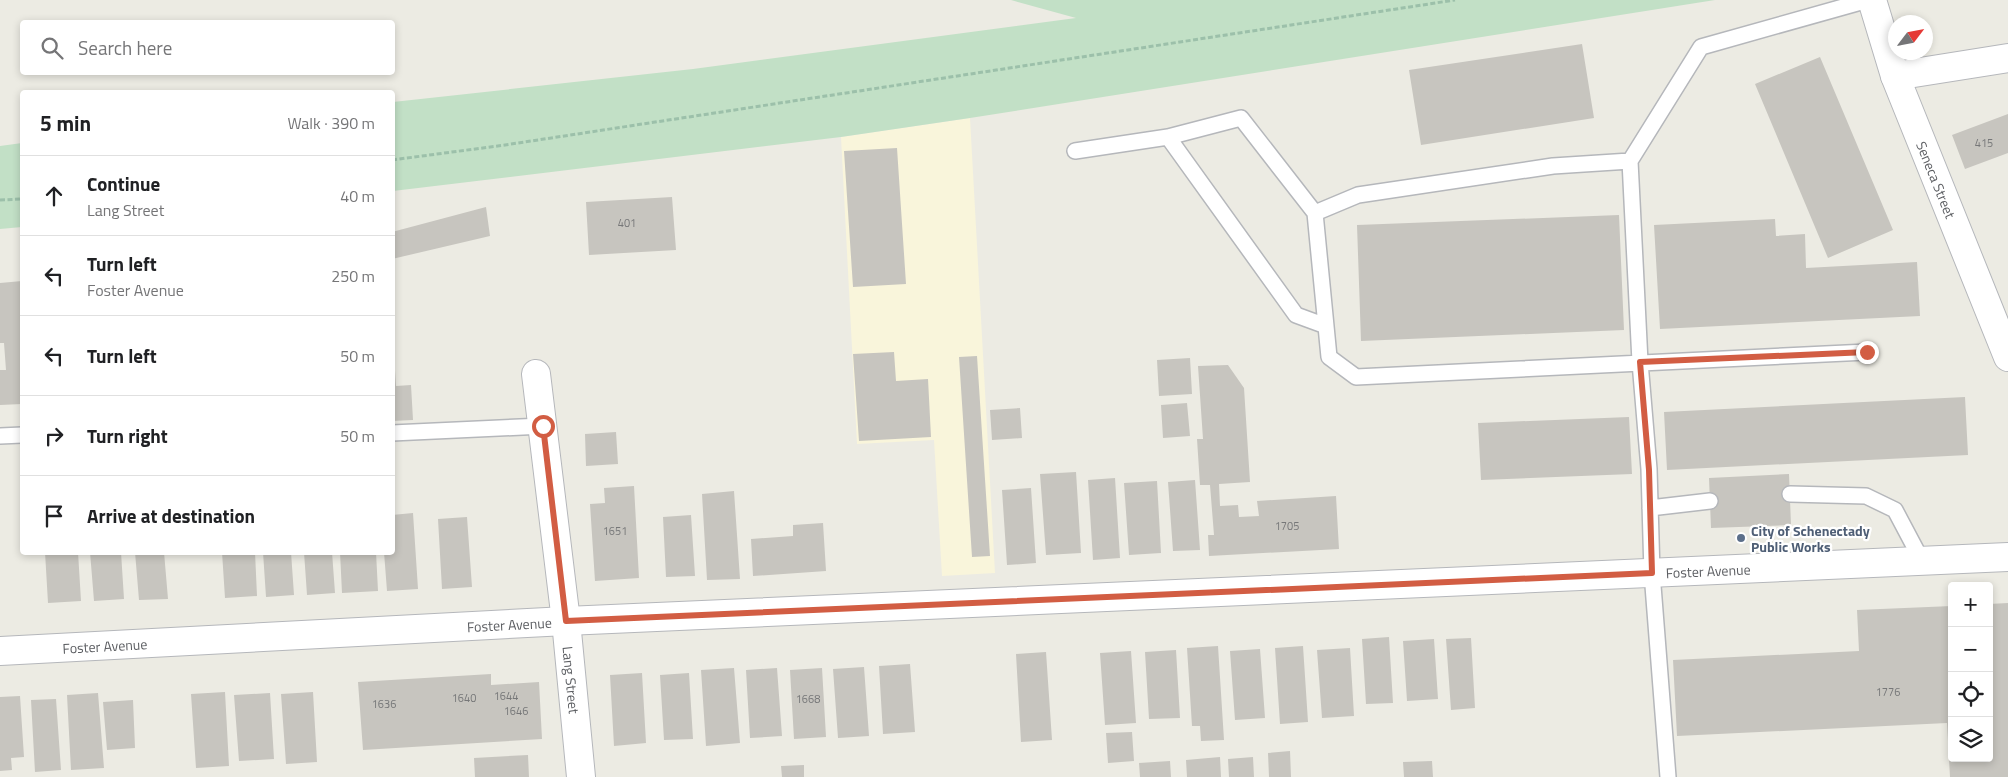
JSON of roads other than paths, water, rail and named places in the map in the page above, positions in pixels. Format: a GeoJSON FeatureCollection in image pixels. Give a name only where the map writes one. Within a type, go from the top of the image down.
{"type":"FeatureCollection","features":[{"type":"Feature","properties":{"kind":"street","name":"Seneca Street"},"geometry":{"type":"LineString","coordinates":[[1872,0],[1895,76],[2008,357]]}},
{"type":"Feature","properties":{"kind":"street"},"geometry":{"type":"LineString","coordinates":[[1895,76],[2008,58]]}},
{"type":"Feature","properties":{"kind":"street","name":"Lang Street"},"geometry":{"type":"LineString","coordinates":[[536,374],[566,621],[581,777]]}},
{"type":"Feature","properties":{"kind":"street","name":"Foster Avenue"},"geometry":{"type":"LineString","coordinates":[[0,651],[566,621],[2008,557]]}},
{"type":"Feature","properties":{"kind":"lane"},"geometry":{"type":"LineString","coordinates":[[1668,777],[1652,573],[1649,470],[1640,362],[1630,161],[1701,47],[1868,0]]}},
{"type":"Feature","properties":{"kind":"lane"},"geometry":{"type":"LineString","coordinates":[[1075,151],[1168,137],[1242,118],[1315,213],[1328,356],[1356,377],[1867,352]]}},
{"type":"Feature","properties":{"kind":"lane"},"geometry":{"type":"LineString","coordinates":[[1168,137],[1296,315],[1326,326]]}},
{"type":"Feature","properties":{"kind":"lane"},"geometry":{"type":"LineString","coordinates":[[1315,213],[1358,195],[1553,166],[1630,161]]}},
{"type":"Feature","properties":{"kind":"lane"},"geometry":{"type":"LineString","coordinates":[[395,433],[543,426]]}},
{"type":"Feature","properties":{"kind":"lane"},"geometry":{"type":"LineString","coordinates":[[0,436],[20,435]]}},
{"type":"Feature","properties":{"kind":"lane"},"geometry":{"type":"LineString","coordinates":[[1790,494],[1866,496],[1895,510],[1922,561]]}},
{"type":"Feature","properties":{"kind":"lane"},"geometry":{"type":"LineString","coordinates":[[1650,508],[1710,501]]}},
{"type":"Feature","properties":{"kind":"place","name":"City of Schenectady Public Works"},"geometry":{"type":"Point","coordinates":[1741,538]}}]}
